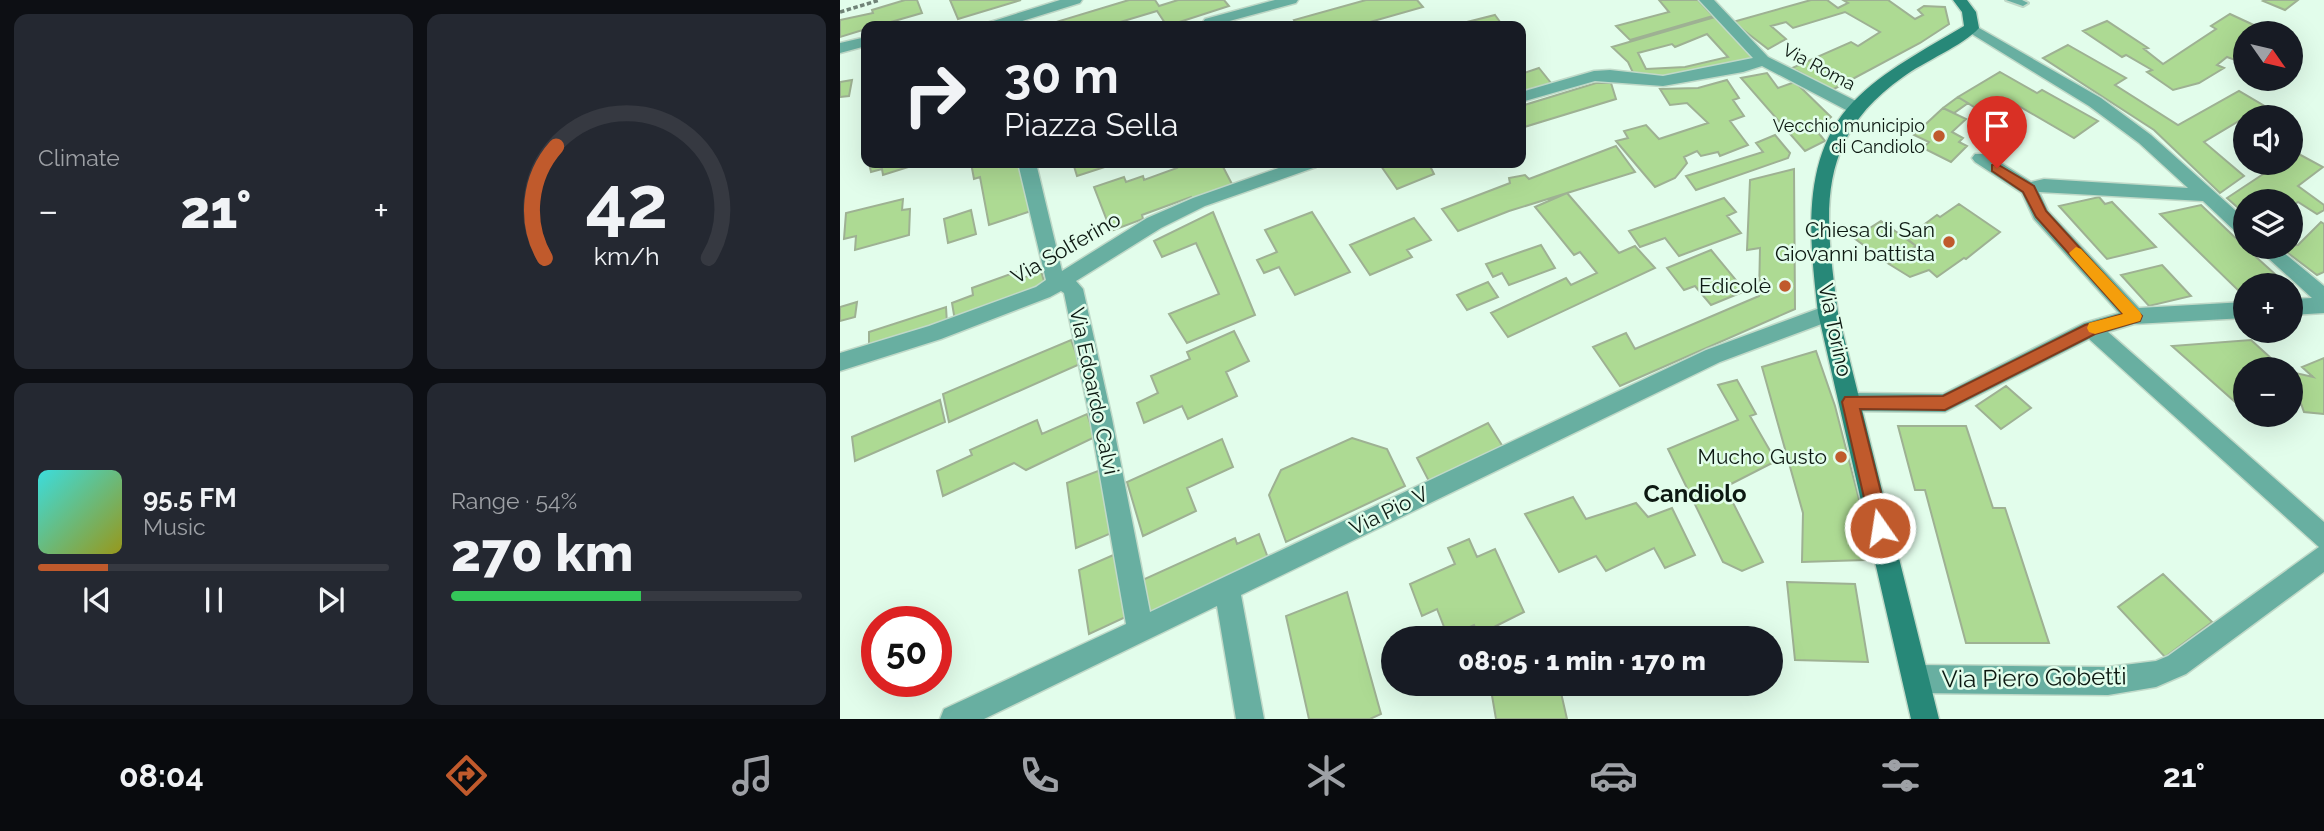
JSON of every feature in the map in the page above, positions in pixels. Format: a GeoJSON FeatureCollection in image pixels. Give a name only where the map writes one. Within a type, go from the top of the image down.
{"type":"FeatureCollection","features":[{"type":"Feature","properties":{"kind":"main road"},"geometry":{"type":"LineString","coordinates":[[1959,0],[1969,12],[1972,28]]}},
{"type":"Feature","properties":{"kind":"main road","name":"Via Torino"},"geometry":{"type":"LineString","coordinates":[[1925,719],[1828,313],[1822,260],[1824,180],[1835,141],[1856,108],[1893,76],[1972,28]]}},
{"type":"Feature","properties":{"kind":"street"},"geometry":{"type":"LineString","coordinates":[[1008,21],[1074,0]]}},
{"type":"Feature","properties":{"kind":"street"},"geometry":{"type":"LineString","coordinates":[[1214,21],[1291,0]]}},
{"type":"Feature","properties":{"kind":"street","name":"Via Roma"},"geometry":{"type":"LineString","coordinates":[[1706,0],[1763,60],[1856,108]]}},
{"type":"Feature","properties":{"kind":"street"},"geometry":{"type":"LineString","coordinates":[[1972,28],[2095,102],[2145,139],[2233,219]]}},
{"type":"Feature","properties":{"kind":"street"},"geometry":{"type":"LineString","coordinates":[[840,48],[861,44]]}},
{"type":"Feature","properties":{"kind":"street"},"geometry":{"type":"LineString","coordinates":[[1526,96],[1594,76],[1610,75],[1662,81],[1763,60]]}},
{"type":"Feature","properties":{"kind":"street"},"geometry":{"type":"LineString","coordinates":[[1980,158],[2029,189],[2040,214],[2134,316]]}},
{"type":"Feature","properties":{"kind":"street","name":"Via Edoardo Calvi"},"geometry":{"type":"LineString","coordinates":[[1028,168],[1053,275],[1073,289],[1101,419],[1140,630]]}},
{"type":"Feature","properties":{"kind":"street","name":"Via Solferino"},"geometry":{"type":"LineString","coordinates":[[840,362],[982,316],[1043,292],[1154,223],[1199,202],[1296,168]]}},
{"type":"Feature","properties":{"kind":"street"},"geometry":{"type":"LineString","coordinates":[[2029,189],[2044,185],[2206,195]]}},
{"type":"Feature","properties":{"kind":"street"},"geometry":{"type":"LineString","coordinates":[[2279,259],[2324,297]]}},
{"type":"Feature","properties":{"kind":"street"},"geometry":{"type":"LineString","coordinates":[[2303,306],[2324,305]]}},
{"type":"Feature","properties":{"kind":"street"},"geometry":{"type":"LineString","coordinates":[[1850,402],[1945,403],[2091,329],[2134,316],[2233,311]]}},
{"type":"Feature","properties":{"kind":"street","name":"Via Pio V"},"geometry":{"type":"LineString","coordinates":[[954,719],[1713,356],[1828,313]]}},
{"type":"Feature","properties":{"kind":"street"},"geometry":{"type":"LineString","coordinates":[[2091,329],[2324,538]]}},
{"type":"Feature","properties":{"kind":"street","name":"Via Piero Gobetti"},"geometry":{"type":"LineString","coordinates":[[1916,679],[2108,681],[2156,674],[2177,665],[2317,562]]}},
{"type":"Feature","properties":{"kind":"street"},"geometry":{"type":"LineString","coordinates":[[1227,589],[1250,719]]}},
{"type":"Feature","properties":{"kind":"lane"},"geometry":{"type":"LineString","coordinates":[[2011,0],[2023,3]]}},
{"type":"Feature","properties":{"kind":"path"},"geometry":{"type":"LineString","coordinates":[[840,12],[880,0]]}},
{"type":"Feature","properties":{"kind":"building"},"geometry":{"type":"Polygon","coordinates":[[[905,0],[917,0],[922,13],[894,21],[861,21],[861,31],[840,37],[840,20],[873,13],[872,10],[905,0]]]}},
{"type":"Feature","properties":{"kind":"building"},"geometry":{"type":"Polygon","coordinates":[[[950,0],[1021,0],[958,19],[950,0]]]}},
{"type":"Feature","properties":{"kind":"building"},"geometry":{"type":"Polygon","coordinates":[[[1129,0],[1155,0],[1159,6],[1178,0],[1224,0],[1229,6],[1182,21],[1164,21],[1157,11],[1124,21],[1059,21],[1129,0]]]}},
{"type":"Feature","properties":{"kind":"building"},"geometry":{"type":"Polygon","coordinates":[[[1366,0],[1417,0],[1423,7],[1374,21],[1294,20],[1366,0]]]}},
{"type":"Feature","properties":{"kind":"building"},"geometry":{"type":"Polygon","coordinates":[[[1659,0],[1698,0],[1713,16],[1630,40],[1616,26],[1669,12],[1659,0]]]}},
{"type":"Feature","properties":{"kind":"building"},"geometry":{"type":"Polygon","coordinates":[[[1811,0],[1827,0],[1838,8],[1848,3],[1843,0],[1888,0],[1915,19],[1923,15],[1918,10],[1924,6],[1945,7],[1949,24],[1920,43],[1832,90],[1792,68],[1851,42],[1858,46],[1880,32],[1845,12],[1793,28],[1786,22],[1771,26],[1786,39],[1768,49],[1733,22],[1811,0]]]}},
{"type":"Feature","properties":{"kind":"building"},"geometry":{"type":"Polygon","coordinates":[[[2298,0],[2285,10],[2263,1],[2298,0]]]}},
{"type":"Feature","properties":{"kind":"building"},"geometry":{"type":"Polygon","coordinates":[[[2230,14],[2245,21],[2233,21],[2233,59],[2227,57],[2217,65],[2224,68],[2199,83],[2173,90],[2147,72],[2152,70],[2126,55],[2122,57],[2083,31],[2107,21],[2148,48],[2144,49],[2163,64],[2216,29],[2211,26],[2230,14]]]}},
{"type":"Feature","properties":{"kind":"building"},"geometry":{"type":"Polygon","coordinates":[[[1495,15],[1499,21],[1471,21],[1495,15]]]}},
{"type":"Feature","properties":{"kind":"building"},"geometry":{"type":"Polygon","coordinates":[[[1715,17],[1755,60],[1682,77],[1635,77],[1628,62],[1612,47],[1715,17]],[[1707,34],[1675,47],[1672,44],[1638,53],[1646,69],[1685,67],[1728,57],[1707,34]]]}},
{"type":"Feature","properties":{"kind":"building"},"geometry":{"type":"Polygon","coordinates":[[[2068,45],[2126,78],[2115,85],[2178,125],[2239,91],[2263,105],[2233,105],[2233,125],[2204,142],[2233,167],[2233,175],[2244,176],[2220,193],[2154,130],[2043,58],[2068,45]]]}},
{"type":"Feature","properties":{"kind":"building"},"geometry":{"type":"Polygon","coordinates":[[[1539,68],[1551,83],[1526,91],[1526,72],[1539,68]]]}},
{"type":"Feature","properties":{"kind":"building"},"geometry":{"type":"Polygon","coordinates":[[[2000,72],[2037,93],[2042,90],[2098,121],[2074,138],[2010,101],[1987,115],[1958,97],[2000,72]]]}},
{"type":"Feature","properties":{"kind":"building"},"geometry":{"type":"Polygon","coordinates":[[[1767,73],[1778,88],[1795,82],[1831,117],[1816,130],[1825,141],[1805,151],[1741,78],[1767,73]]]}},
{"type":"Feature","properties":{"kind":"building"},"geometry":{"type":"Polygon","coordinates":[[[852,80],[849,96],[840,97],[840,82],[852,80]]]}},
{"type":"Feature","properties":{"kind":"building"},"geometry":{"type":"Polygon","coordinates":[[[1727,80],[1739,98],[1733,100],[1744,116],[1730,121],[1748,145],[1720,156],[1718,152],[1701,156],[1697,151],[1684,157],[1687,163],[1675,178],[1655,187],[1616,141],[1628,138],[1624,131],[1646,125],[1659,139],[1708,123],[1687,103],[1670,105],[1660,89],[1698,88],[1727,80]]]}},
{"type":"Feature","properties":{"kind":"building"},"geometry":{"type":"Polygon","coordinates":[[[1596,83],[1611,83],[1616,99],[1526,126],[1526,104],[1596,83]]]}},
{"type":"Feature","properties":{"kind":"building"},"geometry":{"type":"Polygon","coordinates":[[[1958,97],[1968,103],[1954,113],[1943,108],[1958,97]]]}},
{"type":"Feature","properties":{"kind":"building","name":"Vecchio municipio di Candiolo"},"geometry":{"type":"Polygon","coordinates":[[[1943,108],[1966,119],[1952,132],[1963,138],[1959,142],[1967,146],[1951,162],[1923,148],[1929,142],[1914,135],[1943,108]]]}},
{"type":"Feature","properties":{"kind":"building"},"geometry":{"type":"Polygon","coordinates":[[[1775,135],[1790,153],[1788,158],[1696,190],[1686,176],[1763,152],[1756,143],[1775,135]]]}},
{"type":"Feature","properties":{"kind":"building"},"geometry":{"type":"Polygon","coordinates":[[[1616,146],[1635,172],[1509,211],[1458,231],[1442,209],[1510,183],[1509,178],[1525,175],[1529,179],[1616,146]]]}},
{"type":"Feature","properties":{"kind":"building"},"geometry":{"type":"Polygon","coordinates":[[[2303,156],[2323,167],[2298,186],[2302,189],[2241,189],[2262,175],[2303,175],[2303,156]]]}},
{"type":"Feature","properties":{"kind":"building"},"geometry":{"type":"Polygon","coordinates":[[[870,168],[905,168],[883,175],[882,169],[871,172],[870,168]]]}},
{"type":"Feature","properties":{"kind":"building"},"geometry":{"type":"Polygon","coordinates":[[[972,168],[1021,168],[1031,211],[989,225],[980,177],[974,179],[972,168]]]}},
{"type":"Feature","properties":{"kind":"building"},"geometry":{"type":"Polygon","coordinates":[[[1075,168],[1102,168],[1077,176],[1075,168]]]}},
{"type":"Feature","properties":{"kind":"building"},"geometry":{"type":"Polygon","coordinates":[[[1177,168],[1224,168],[1233,186],[1193,201],[1191,197],[1142,215],[1143,219],[1111,231],[1094,187],[1124,177],[1126,182],[1143,176],[1144,180],[1177,168]]]}},
{"type":"Feature","properties":{"kind":"building"},"geometry":{"type":"Polygon","coordinates":[[[1382,168],[1431,168],[1434,174],[1397,189],[1382,168]]]}},
{"type":"Feature","properties":{"kind":"building"},"geometry":{"type":"Polygon","coordinates":[[[1794,169],[1795,309],[1620,386],[1593,347],[1626,333],[1635,349],[1759,296],[1760,248],[1747,250],[1750,180],[1794,169]]]}},
{"type":"Feature","properties":{"kind":"building"},"geometry":{"type":"Polygon","coordinates":[[[2303,190],[2324,205],[2324,210],[2317,214],[2303,205],[2303,190]]]}},
{"type":"Feature","properties":{"kind":"building"},"geometry":{"type":"Polygon","coordinates":[[[1567,193],[1619,253],[1635,246],[1655,268],[1508,337],[1491,313],[1566,278],[1571,285],[1597,273],[1580,252],[1574,255],[1535,207],[1567,193]]]}},
{"type":"Feature","properties":{"kind":"building"},"geometry":{"type":"Polygon","coordinates":[[[2099,197],[2105,204],[2112,202],[2156,247],[2107,259],[2059,206],[2099,197]]]}},
{"type":"Feature","properties":{"kind":"building"},"geometry":{"type":"Polygon","coordinates":[[[1724,198],[1736,212],[1727,216],[1741,233],[1679,256],[1665,238],[1640,247],[1629,231],[1724,198]]]}},
{"type":"Feature","properties":{"kind":"building"},"geometry":{"type":"Polygon","coordinates":[[[903,199],[902,210],[910,209],[909,235],[855,250],[856,236],[844,239],[846,213],[903,199]]]}},
{"type":"Feature","properties":{"kind":"building","name":"Chiesa di San Giovanni battista"},"geometry":{"type":"Polygon","coordinates":[[[1959,204],[2000,232],[1966,259],[1937,277],[1929,270],[1910,277],[1889,264],[1916,246],[1906,238],[1937,215],[1940,217],[1959,204]]]}},
{"type":"Feature","properties":{"kind":"building"},"geometry":{"type":"Polygon","coordinates":[[[2201,205],[2233,236],[2233,259],[2258,259],[2274,273],[2233,273],[2233,285],[2160,214],[2201,205]]]}},
{"type":"Feature","properties":{"kind":"building"},"geometry":{"type":"Polygon","coordinates":[[[971,210],[976,234],[948,243],[944,219],[971,210]]]}},
{"type":"Feature","properties":{"kind":"building"},"geometry":{"type":"Polygon","coordinates":[[[1213,212],[1255,315],[1187,343],[1169,314],[1219,294],[1196,243],[1162,257],[1154,241],[1213,212]]]}},
{"type":"Feature","properties":{"kind":"building"},"geometry":{"type":"Polygon","coordinates":[[[1312,212],[1350,272],[1295,295],[1279,267],[1264,273],[1257,260],[1277,252],[1265,230],[1312,212]]]}},
{"type":"Feature","properties":{"kind":"building"},"geometry":{"type":"Polygon","coordinates":[[[1414,218],[1431,240],[1407,250],[1412,257],[1370,275],[1350,245],[1414,218]]]}},
{"type":"Feature","properties":{"kind":"building"},"geometry":{"type":"Polygon","coordinates":[[[1881,221],[1916,246],[1905,253],[1896,245],[1886,252],[1896,259],[1889,264],[1854,238],[1881,221]]]}},
{"type":"Feature","properties":{"kind":"building"},"geometry":{"type":"Polygon","coordinates":[[[2321,222],[2324,224],[2324,272],[2317,275],[2296,259],[2303,259],[2303,240],[2321,222]]]}},
{"type":"Feature","properties":{"kind":"building"},"geometry":{"type":"Polygon","coordinates":[[[1541,245],[1555,268],[1509,285],[1502,273],[1493,277],[1486,264],[1541,245]]]}},
{"type":"Feature","properties":{"kind":"building"},"geometry":{"type":"Polygon","coordinates":[[[1896,245],[1905,253],[1896,259],[1886,252],[1896,245]]]}},
{"type":"Feature","properties":{"kind":"building"},"geometry":{"type":"Polygon","coordinates":[[[1711,250],[1745,291],[1711,305],[1695,286],[1684,290],[1667,268],[1711,250]]]}},
{"type":"Feature","properties":{"kind":"building"},"geometry":{"type":"Polygon","coordinates":[[[2162,265],[2191,296],[2149,306],[2121,275],[2162,265]]]}},
{"type":"Feature","properties":{"kind":"building"},"geometry":{"type":"Polygon","coordinates":[[[1041,271],[1046,288],[955,321],[952,303],[973,295],[972,288],[1016,272],[1018,280],[1041,271]]]}},
{"type":"Feature","properties":{"kind":"building"},"geometry":{"type":"Polygon","coordinates":[[[1488,282],[1498,297],[1467,310],[1457,295],[1488,282]]]}},
{"type":"Feature","properties":{"kind":"building"},"geometry":{"type":"Polygon","coordinates":[[[857,302],[855,317],[840,321],[840,307],[857,302]]]}},
{"type":"Feature","properties":{"kind":"building"},"geometry":{"type":"Polygon","coordinates":[[[946,307],[947,324],[869,350],[869,332],[946,307]]]}},
{"type":"Feature","properties":{"kind":"building"},"geometry":{"type":"Polygon","coordinates":[[[1234,331],[1249,361],[1226,372],[1237,396],[1188,419],[1182,406],[1144,423],[1137,403],[1158,393],[1151,376],[1190,359],[1187,352],[1234,331]]]}},
{"type":"Feature","properties":{"kind":"building"},"geometry":{"type":"Polygon","coordinates":[[[1071,340],[1080,364],[949,422],[943,394],[1071,340]]]}},
{"type":"Feature","properties":{"kind":"building"},"geometry":{"type":"Polygon","coordinates":[[[2233,341],[2254,343],[2270,357],[2233,357],[2233,400],[2172,346],[2233,341]]]}},
{"type":"Feature","properties":{"kind":"building"},"geometry":{"type":"Polygon","coordinates":[[[1816,351],[1835,406],[1863,515],[1865,560],[1802,562],[1803,513],[1762,367],[1816,351]]]}},
{"type":"Feature","properties":{"kind":"building"},"geometry":{"type":"Polygon","coordinates":[[[2324,358],[2324,414],[2304,412],[2303,375],[2313,377],[2303,367],[2324,358]]]}},
{"type":"Feature","properties":{"kind":"building"},"geometry":{"type":"Polygon","coordinates":[[[1737,380],[1756,414],[1750,416],[1776,461],[1725,487],[1763,562],[1742,571],[1723,562],[1668,449],[1738,420],[1718,385],[1737,380]]]}},
{"type":"Feature","properties":{"kind":"building"},"geometry":{"type":"Polygon","coordinates":[[[2006,386],[2031,408],[2001,429],[1976,406],[2006,386]]]}},
{"type":"Feature","properties":{"kind":"building"},"geometry":{"type":"Polygon","coordinates":[[[940,400],[945,422],[855,461],[852,437],[940,400]]]}},
{"type":"Feature","properties":{"kind":"building"},"geometry":{"type":"Polygon","coordinates":[[[1087,414],[1095,437],[1026,470],[1014,463],[943,496],[937,471],[972,455],[970,450],[1037,420],[1042,434],[1087,414]]]}},
{"type":"Feature","properties":{"kind":"building"},"geometry":{"type":"Polygon","coordinates":[[[1488,423],[1505,450],[1432,487],[1417,458],[1488,423]]]}},
{"type":"Feature","properties":{"kind":"building"},"geometry":{"type":"Polygon","coordinates":[[[1898,426],[1966,426],[1993,508],[2005,508],[2049,643],[1966,643],[1925,490],[1915,490],[1898,426]]]}},
{"type":"Feature","properties":{"kind":"building"},"geometry":{"type":"Polygon","coordinates":[[[1352,438],[1387,449],[1405,486],[1286,542],[1269,495],[1281,470],[1352,438]]]}},
{"type":"Feature","properties":{"kind":"building"},"geometry":{"type":"Polygon","coordinates":[[[1222,439],[1233,467],[1187,488],[1196,511],[1143,536],[1127,482],[1222,439]]]}},
{"type":"Feature","properties":{"kind":"building"},"geometry":{"type":"Polygon","coordinates":[[[1103,469],[1114,532],[1076,548],[1067,483],[1103,469]]]}},
{"type":"Feature","properties":{"kind":"building"},"geometry":{"type":"Polygon","coordinates":[[[1573,497],[1586,519],[1636,503],[1648,517],[1672,508],[1695,555],[1665,568],[1654,548],[1606,571],[1596,556],[1559,572],[1525,514],[1573,497]]]}},
{"type":"Feature","properties":{"kind":"building"},"geometry":{"type":"Polygon","coordinates":[[[1259,534],[1271,566],[1149,624],[1138,582],[1235,538],[1237,544],[1259,534]]]}},
{"type":"Feature","properties":{"kind":"building"},"geometry":{"type":"Polygon","coordinates":[[[1469,539],[1477,557],[1495,549],[1524,612],[1496,626],[1444,626],[1437,609],[1422,616],[1410,584],[1455,564],[1448,548],[1469,539]]]}},
{"type":"Feature","properties":{"kind":"building"},"geometry":{"type":"Polygon","coordinates":[[[1118,553],[1130,615],[1089,634],[1079,570],[1118,553]]]}},
{"type":"Feature","properties":{"kind":"building"},"geometry":{"type":"Polygon","coordinates":[[[2163,574],[2212,622],[2165,657],[2118,607],[2163,574]]]}},
{"type":"Feature","properties":{"kind":"building"},"geometry":{"type":"Polygon","coordinates":[[[1787,582],[1855,584],[1868,662],[1795,660],[1787,582]]]}},
{"type":"Feature","properties":{"kind":"building"},"geometry":{"type":"Polygon","coordinates":[[[1347,592],[1381,714],[1370,719],[1309,719],[1286,616],[1347,592]]]}},
{"type":"Feature","properties":{"kind":"building"},"geometry":{"type":"Polygon","coordinates":[[[1492,696],[1562,696],[1567,719],[1496,719],[1492,696]]]}},
{"type":"Feature","properties":{"kind":"slow traffic"},"geometry":{"type":"LineString","coordinates":[[2076,253],[2134,316],[2095,328]]}},
{"type":"Feature","properties":{"kind":"place","name":"Vecchio municipio di Candiolo"},"geometry":{"type":"Point","coordinates":[1939,136]}},
{"type":"Feature","properties":{"kind":"place","name":"Chiesa di San Giovanni battista"},"geometry":{"type":"Point","coordinates":[1949,242]}},
{"type":"Feature","properties":{"kind":"place","name":"Edicolè"},"geometry":{"type":"Point","coordinates":[1785,286]}},
{"type":"Feature","properties":{"kind":"place","name":"Mucho Gusto"},"geometry":{"type":"Point","coordinates":[1841,457]}},
{"type":"Feature","properties":{"kind":"district","name":"Candiolo"},"geometry":{"type":"Point","coordinates":[1695,494]}},
{"type":"Feature","properties":{"kind":"route"},"geometry":{"type":"LineString","coordinates":[[1880,528],[1850,402],[1945,403],[2091,329],[2134,316],[2040,214],[2029,189],[1997,168]]}}]}
